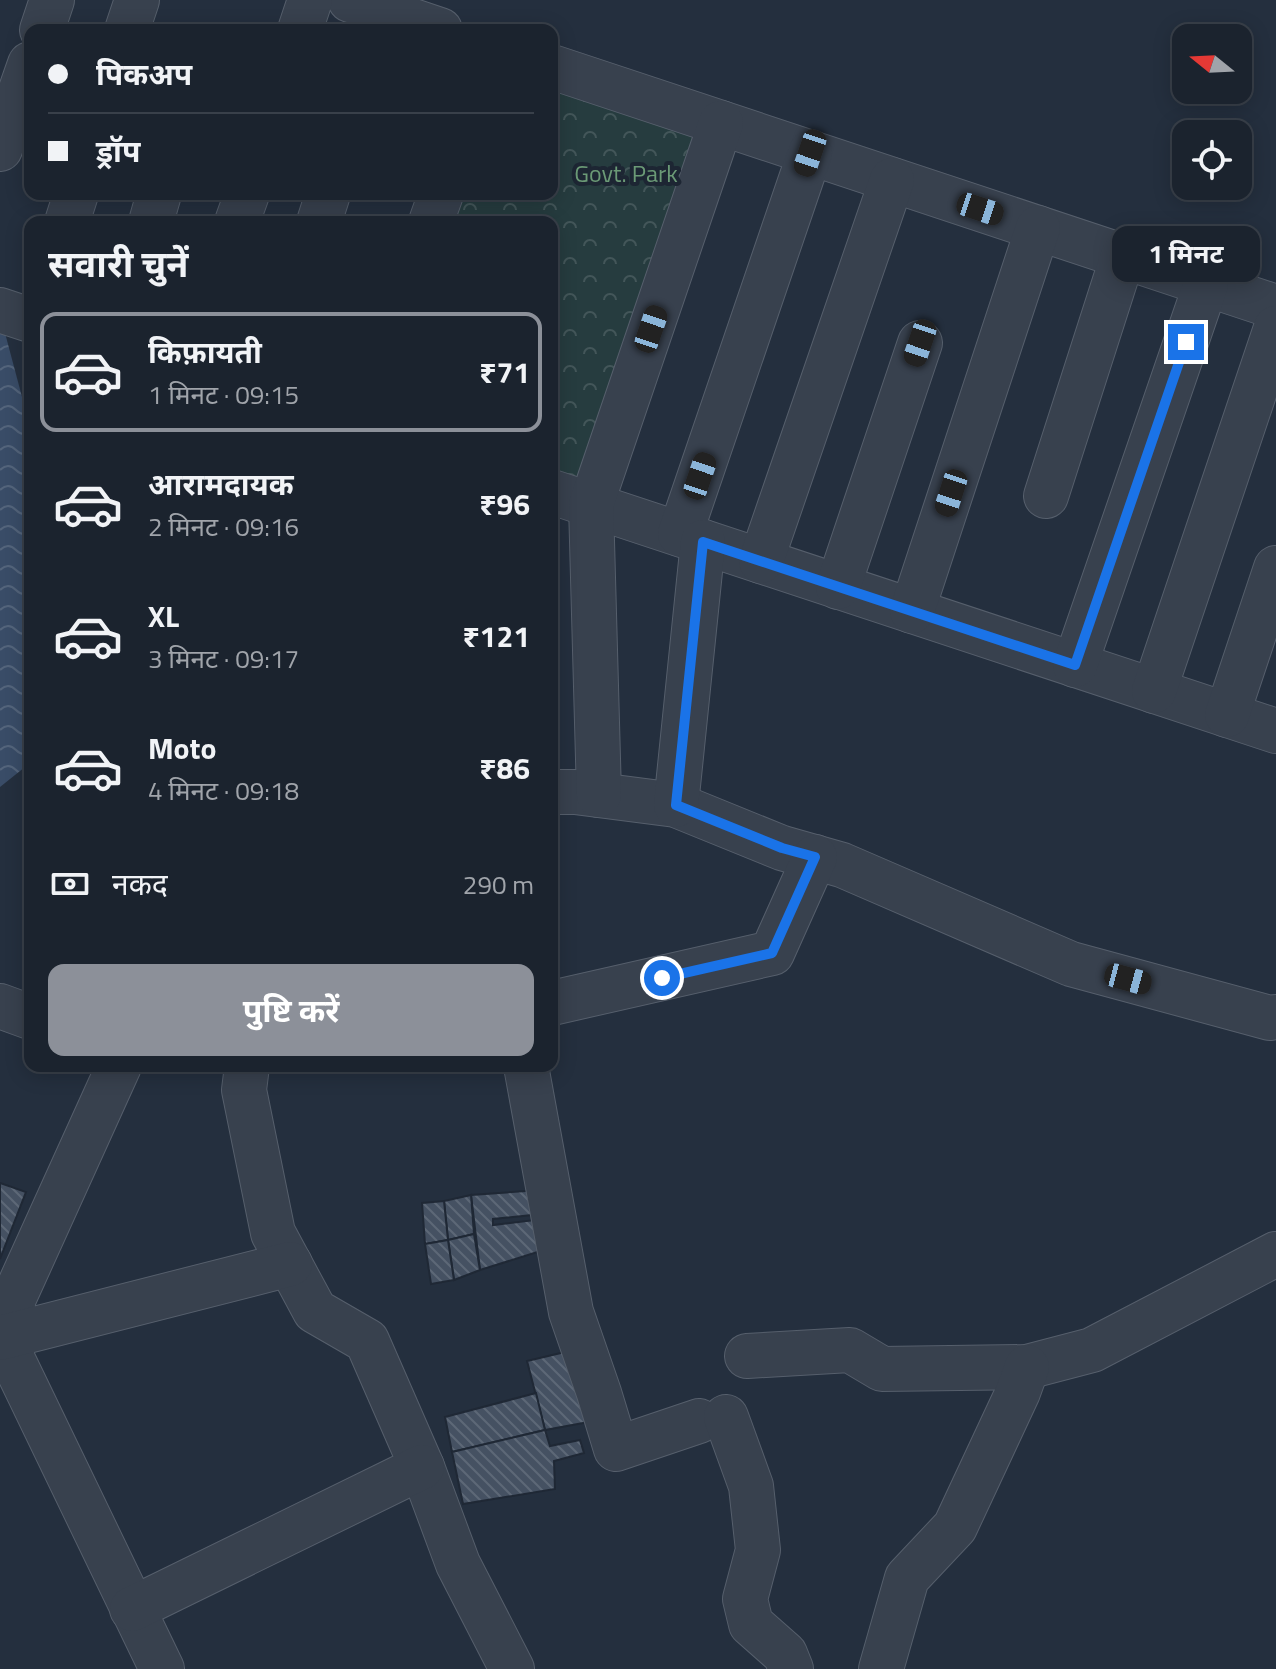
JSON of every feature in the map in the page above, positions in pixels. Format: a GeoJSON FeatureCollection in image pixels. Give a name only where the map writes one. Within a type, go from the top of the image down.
{"type":"FeatureCollection","features":[{"type":"Feature","properties":{"kind":"street"},"geometry":{"type":"LineString","coordinates":[[44,24],[52,0]]}},
{"type":"Feature","properties":{"kind":"street"},"geometry":{"type":"LineString","coordinates":[[129,24],[137,0]]}},
{"type":"Feature","properties":{"kind":"street"},"geometry":{"type":"LineString","coordinates":[[302,24],[310,0]]}},
{"type":"Feature","properties":{"kind":"street"},"geometry":{"type":"LineString","coordinates":[[374,14],[415,24]]}},
{"type":"Feature","properties":{"kind":"street"},"geometry":{"type":"LineString","coordinates":[[558,69],[1276,307]]}},
{"type":"Feature","properties":{"kind":"street"},"geometry":{"type":"LineString","coordinates":[[0,149],[24,81]]}},
{"type":"Feature","properties":{"kind":"street"},"geometry":{"type":"LineString","coordinates":[[599,795],[571,499],[721,123]]}},
{"type":"Feature","properties":{"kind":"street"},"geometry":{"type":"LineString","coordinates":[[676,805],[692,538],[810,153]]}},
{"type":"Feature","properties":{"kind":"street"},"geometry":{"type":"LineString","coordinates":[[761,561],[892,180]]}},
{"type":"Feature","properties":{"kind":"street"},"geometry":{"type":"LineString","coordinates":[[912,611],[1038,228]]}},
{"type":"Feature","properties":{"kind":"street"},"geometry":{"type":"LineString","coordinates":[[1046,496],[1123,256]]}},
{"type":"Feature","properties":{"kind":"street"},"geometry":{"type":"LineString","coordinates":[[1075,665],[1206,284]]}},
{"type":"Feature","properties":{"kind":"street"},"geometry":{"type":"LineString","coordinates":[[0,310],[24,318]]}},
{"type":"Feature","properties":{"kind":"street"},"geometry":{"type":"LineString","coordinates":[[1154,691],[1276,328]]}},
{"type":"Feature","properties":{"kind":"street"},"geometry":{"type":"LineString","coordinates":[[838,587],[920,343]]}},
{"type":"Feature","properties":{"kind":"street"},"geometry":{"type":"LineString","coordinates":[[571,499],[1276,731]]}},
{"type":"Feature","properties":{"kind":"street"},"geometry":{"type":"LineString","coordinates":[[1227,715],[1276,568]]}},
{"type":"Feature","properties":{"kind":"street"},"geometry":{"type":"LineString","coordinates":[[558,792],[676,805],[782,848],[842,865],[1071,964],[1270,1018],[1276,1017]]}},
{"type":"Feature","properties":{"kind":"street"},"geometry":{"type":"LineString","coordinates":[[558,1002],[772,953],[815,857]]}},
{"type":"Feature","properties":{"kind":"street"},"geometry":{"type":"LineString","coordinates":[[0,1006],[24,1015]]}},
{"type":"Feature","properties":{"kind":"street"},"geometry":{"type":"LineString","coordinates":[[116,1072],[13,1300],[6,1337],[12,1358],[162,1669]]}},
{"type":"Feature","properties":{"kind":"street"},"geometry":{"type":"LineString","coordinates":[[246,1072],[244,1090],[273,1233],[315,1311],[367,1341],[422,1467],[458,1564],[512,1669]]}},
{"type":"Feature","properties":{"kind":"street"},"geometry":{"type":"LineString","coordinates":[[527,1072],[571,1312],[616,1449],[713,1419],[751,1486],[758,1550],[745,1599],[751,1624],[785,1654],[791,1669]]}},
{"type":"Feature","properties":{"kind":"street"},"geometry":{"type":"LineString","coordinates":[[747,1356],[850,1350],[882,1369],[1027,1367],[1092,1350],[1276,1254]]}},
{"type":"Feature","properties":{"kind":"street"},"geometry":{"type":"LineString","coordinates":[[6,1337],[290,1264]]}},
{"type":"Feature","properties":{"kind":"street"},"geometry":{"type":"LineString","coordinates":[[881,1669],[907,1578],[955,1527],[1027,1367]]}},
{"type":"Feature","properties":{"kind":"street"},"geometry":{"type":"LineString","coordinates":[[132,1609],[422,1467]]}},
{"type":"Feature","properties":{"kind":"green space","name":"Govt. Park"},"geometry":{"type":"Polygon","coordinates":[[[558,77],[721,123],[591,505],[558,494],[558,216],[444,216],[449,200],[558,200],[558,77]]]}},
{"type":"Feature","properties":{"kind":"water"},"geometry":{"type":"Polygon","coordinates":[[[0,331],[5,333],[24,404],[24,768],[0,787],[0,331]]]}},
{"type":"Feature","properties":{"kind":"building"},"geometry":{"type":"Polygon","coordinates":[[[0,1183],[26,1192],[0,1259],[0,1183]]]}},
{"type":"Feature","properties":{"kind":"building"},"geometry":{"type":"Polygon","coordinates":[[[540,1190],[542,1214],[493,1219],[493,1225],[543,1219],[547,1249],[480,1270],[471,1195],[540,1190]]]}},
{"type":"Feature","properties":{"kind":"building"},"geometry":{"type":"Polygon","coordinates":[[[471,1195],[474,1234],[448,1240],[444,1201],[471,1195]]]}},
{"type":"Feature","properties":{"kind":"building"},"geometry":{"type":"Polygon","coordinates":[[[444,1201],[448,1240],[425,1244],[422,1203],[444,1201]]]}},
{"type":"Feature","properties":{"kind":"building"},"geometry":{"type":"Polygon","coordinates":[[[474,1234],[480,1270],[454,1280],[448,1240],[474,1234]]]}},
{"type":"Feature","properties":{"kind":"building"},"geometry":{"type":"Polygon","coordinates":[[[448,1240],[454,1280],[431,1284],[425,1244],[448,1240]]]}},
{"type":"Feature","properties":{"kind":"building"},"geometry":{"type":"Polygon","coordinates":[[[582,1348],[605,1419],[545,1430],[527,1361],[582,1348]]]}},
{"type":"Feature","properties":{"kind":"building"},"geometry":{"type":"Polygon","coordinates":[[[536,1393],[545,1430],[452,1452],[445,1417],[536,1393]]]}},
{"type":"Feature","properties":{"kind":"building"},"geometry":{"type":"Polygon","coordinates":[[[545,1430],[550,1446],[580,1440],[584,1453],[554,1461],[555,1489],[463,1504],[452,1452],[545,1430]]]}},
{"type":"Feature","properties":{"kind":"route"},"geometry":{"type":"LineString","coordinates":[[662,978],[772,953],[815,857],[782,848],[676,805],[703,542],[1075,665],[1186,342]]}}]}
